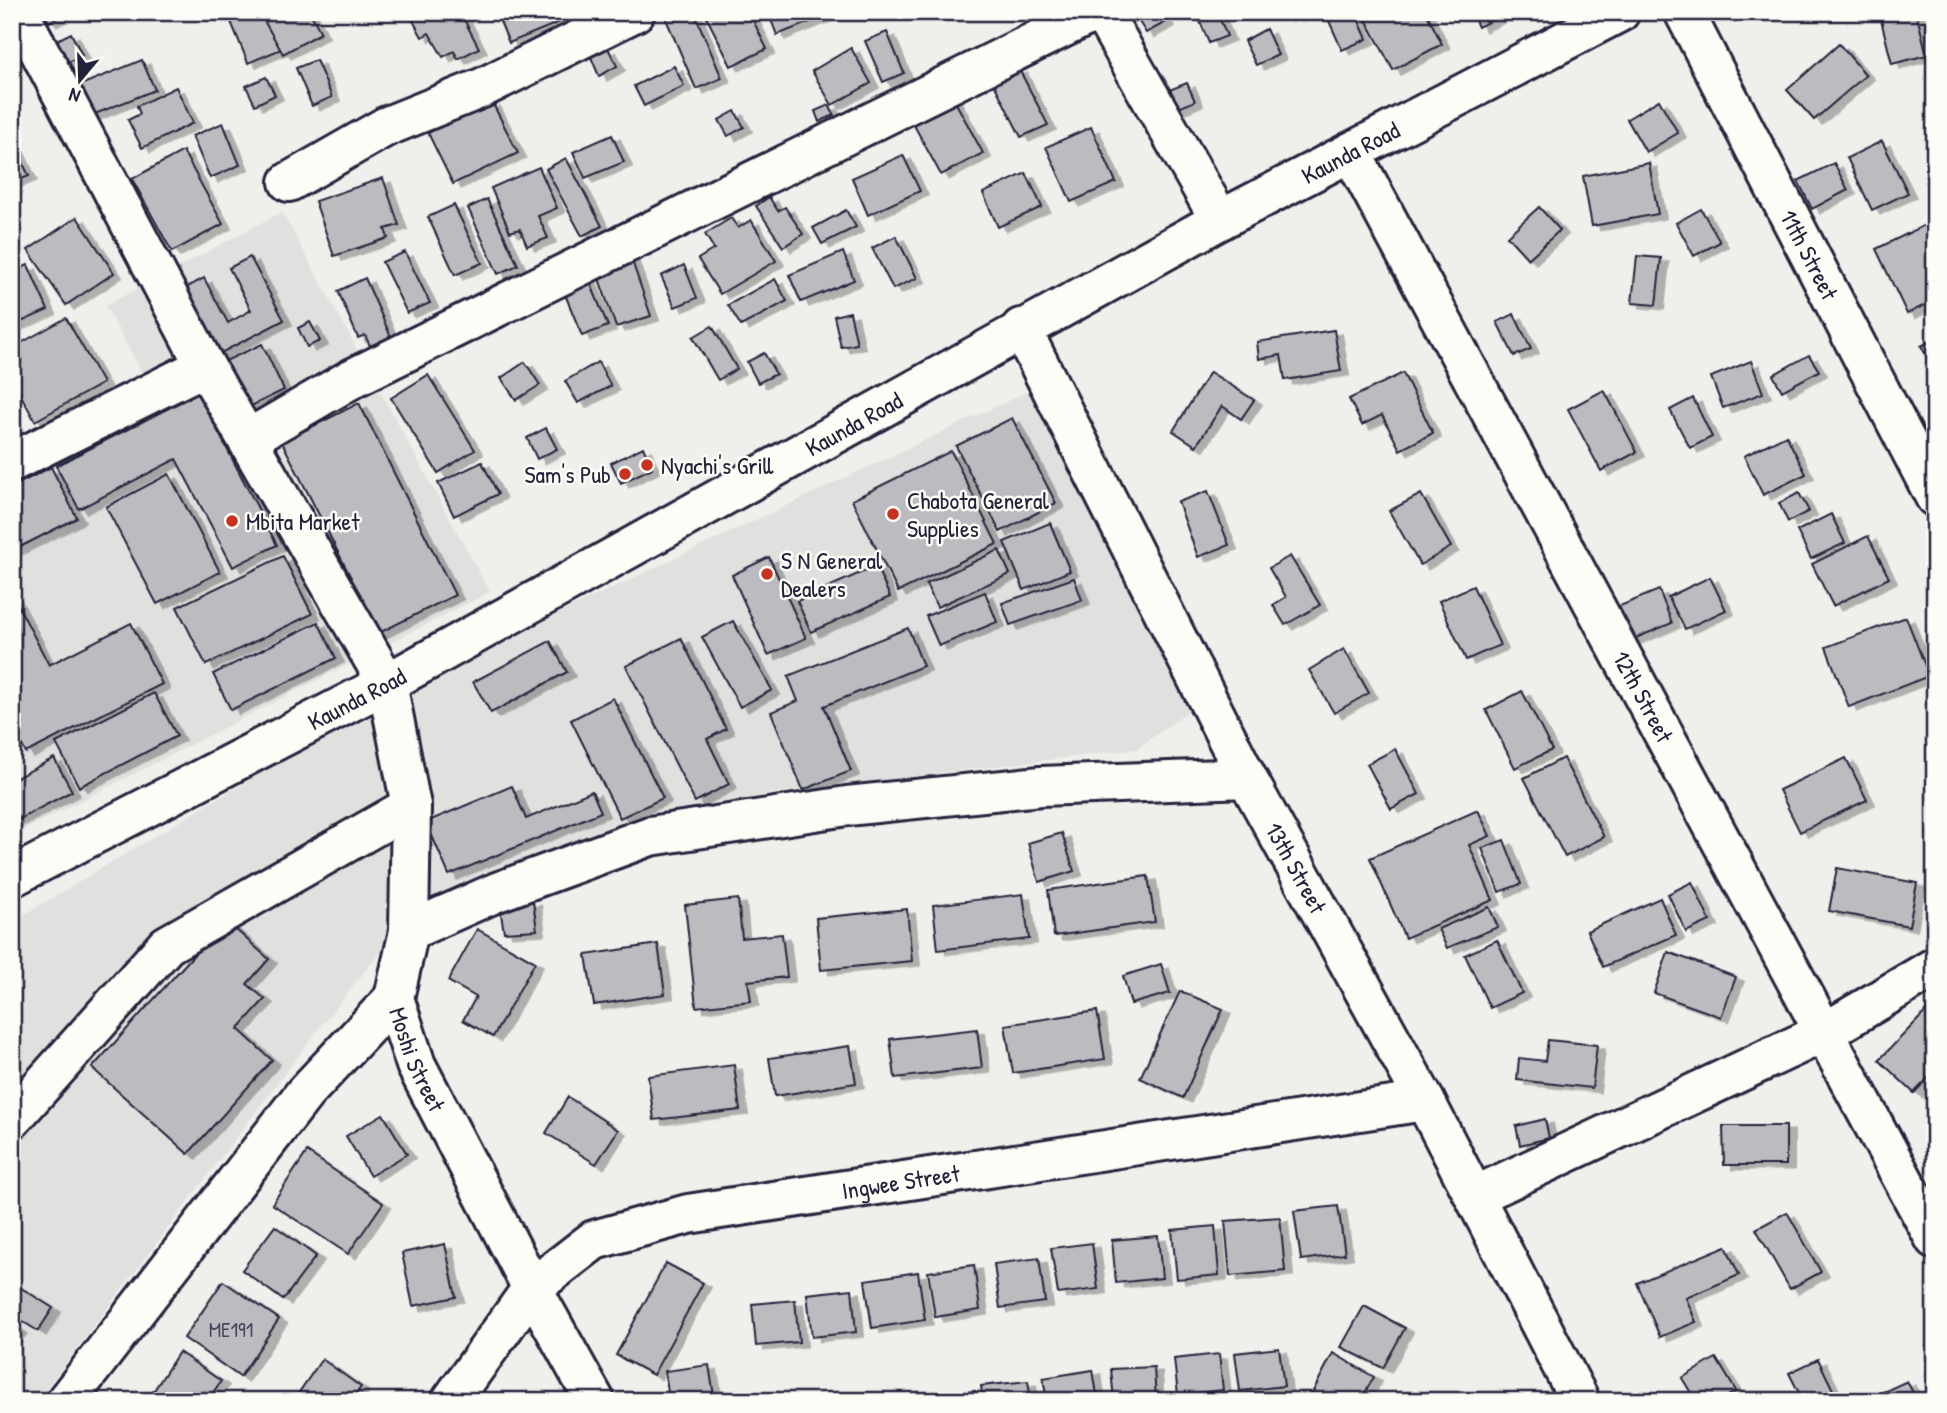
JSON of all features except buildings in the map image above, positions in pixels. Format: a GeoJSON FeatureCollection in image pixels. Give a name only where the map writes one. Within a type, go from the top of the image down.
{"type":"FeatureCollection","features":[{"type":"Feature","properties":{"kind":"street","name":"Moshi Street"},"geometry":{"type":"LineString","coordinates":[[19,12],[205,366],[387,683],[411,806],[409,931],[394,998],[416,1065],[532,1288],[595,1401]]}},
{"type":"Feature","properties":{"kind":"street"},"geometry":{"type":"LineString","coordinates":[[289,182],[385,127],[482,88],[635,12]]}},
{"type":"Feature","properties":{"kind":"street"},"geometry":{"type":"LineString","coordinates":[[248,439],[351,379],[1094,12]]}},
{"type":"Feature","properties":{"kind":"street"},"geometry":{"type":"LineString","coordinates":[[1102,12],[1220,220]]}},
{"type":"Feature","properties":{"kind":"street","name":"Kaunda Road"},"geometry":{"type":"LineString","coordinates":[[12,877],[387,683],[1021,328],[1220,220],[1620,12]]}},
{"type":"Feature","properties":{"kind":"street","name":"11th Street"},"geometry":{"type":"LineString","coordinates":[[1684,12],[1935,497]]}},
{"type":"Feature","properties":{"kind":"street","name":"12th Street"},"geometry":{"type":"LineString","coordinates":[[1351,152],[1935,1239]]}},
{"type":"Feature","properties":{"kind":"street","name":"13th Street"},"geometry":{"type":"LineString","coordinates":[[1021,328],[1247,778],[1425,1101],[1580,1401]]}},
{"type":"Feature","properties":{"kind":"street"},"geometry":{"type":"LineString","coordinates":[[12,462],[205,366]]}},
{"type":"Feature","properties":{"kind":"street"},"geometry":{"type":"LineString","coordinates":[[409,931],[497,892],[650,836],[847,806],[1041,786],[1247,778]]}},
{"type":"Feature","properties":{"kind":"street"},"geometry":{"type":"LineString","coordinates":[[12,1119],[167,945],[411,806]]}},
{"type":"Feature","properties":{"kind":"street"},"geometry":{"type":"LineString","coordinates":[[1475,1196],[1825,1032],[1935,967]]}},
{"type":"Feature","properties":{"kind":"street"},"geometry":{"type":"LineString","coordinates":[[66,1401],[305,1093],[394,998]]}},
{"type":"Feature","properties":{"kind":"street","name":"Ingwee Street"},"geometry":{"type":"LineString","coordinates":[[451,1401],[532,1288],[594,1240],[688,1214],[1425,1101]]}},
{"type":"Feature","properties":{"kind":"shaded area","name":"Mbita Market"},"geometry":{"type":"Polygon","coordinates":[[[282,212],[490,592],[12,836],[12,450],[144,376],[105,306],[282,212]]]}},
{"type":"Feature","properties":{"kind":"shaded area"},"geometry":{"type":"Polygon","coordinates":[[[1033,389],[1192,708],[1137,749],[768,794],[616,834],[422,900],[314,1035],[37,1401],[12,1401],[12,922],[407,685],[1033,389]]]}},
{"type":"Feature","properties":{"kind":"place","name":"Nyachi's Grill"},"geometry":{"type":"Point","coordinates":[647,465]}},
{"type":"Feature","properties":{"kind":"place","name":"Sam's Pub"},"geometry":{"type":"Point","coordinates":[625,474]}},
{"type":"Feature","properties":{"kind":"place","name":"Chabota General Supplies"},"geometry":{"type":"Point","coordinates":[893,514]}},
{"type":"Feature","properties":{"kind":"place","name":"Mbita Market"},"geometry":{"type":"Point","coordinates":[232,521]}},
{"type":"Feature","properties":{"kind":"place","name":"S N General Dealers"},"geometry":{"type":"Point","coordinates":[767,574]}}]}
